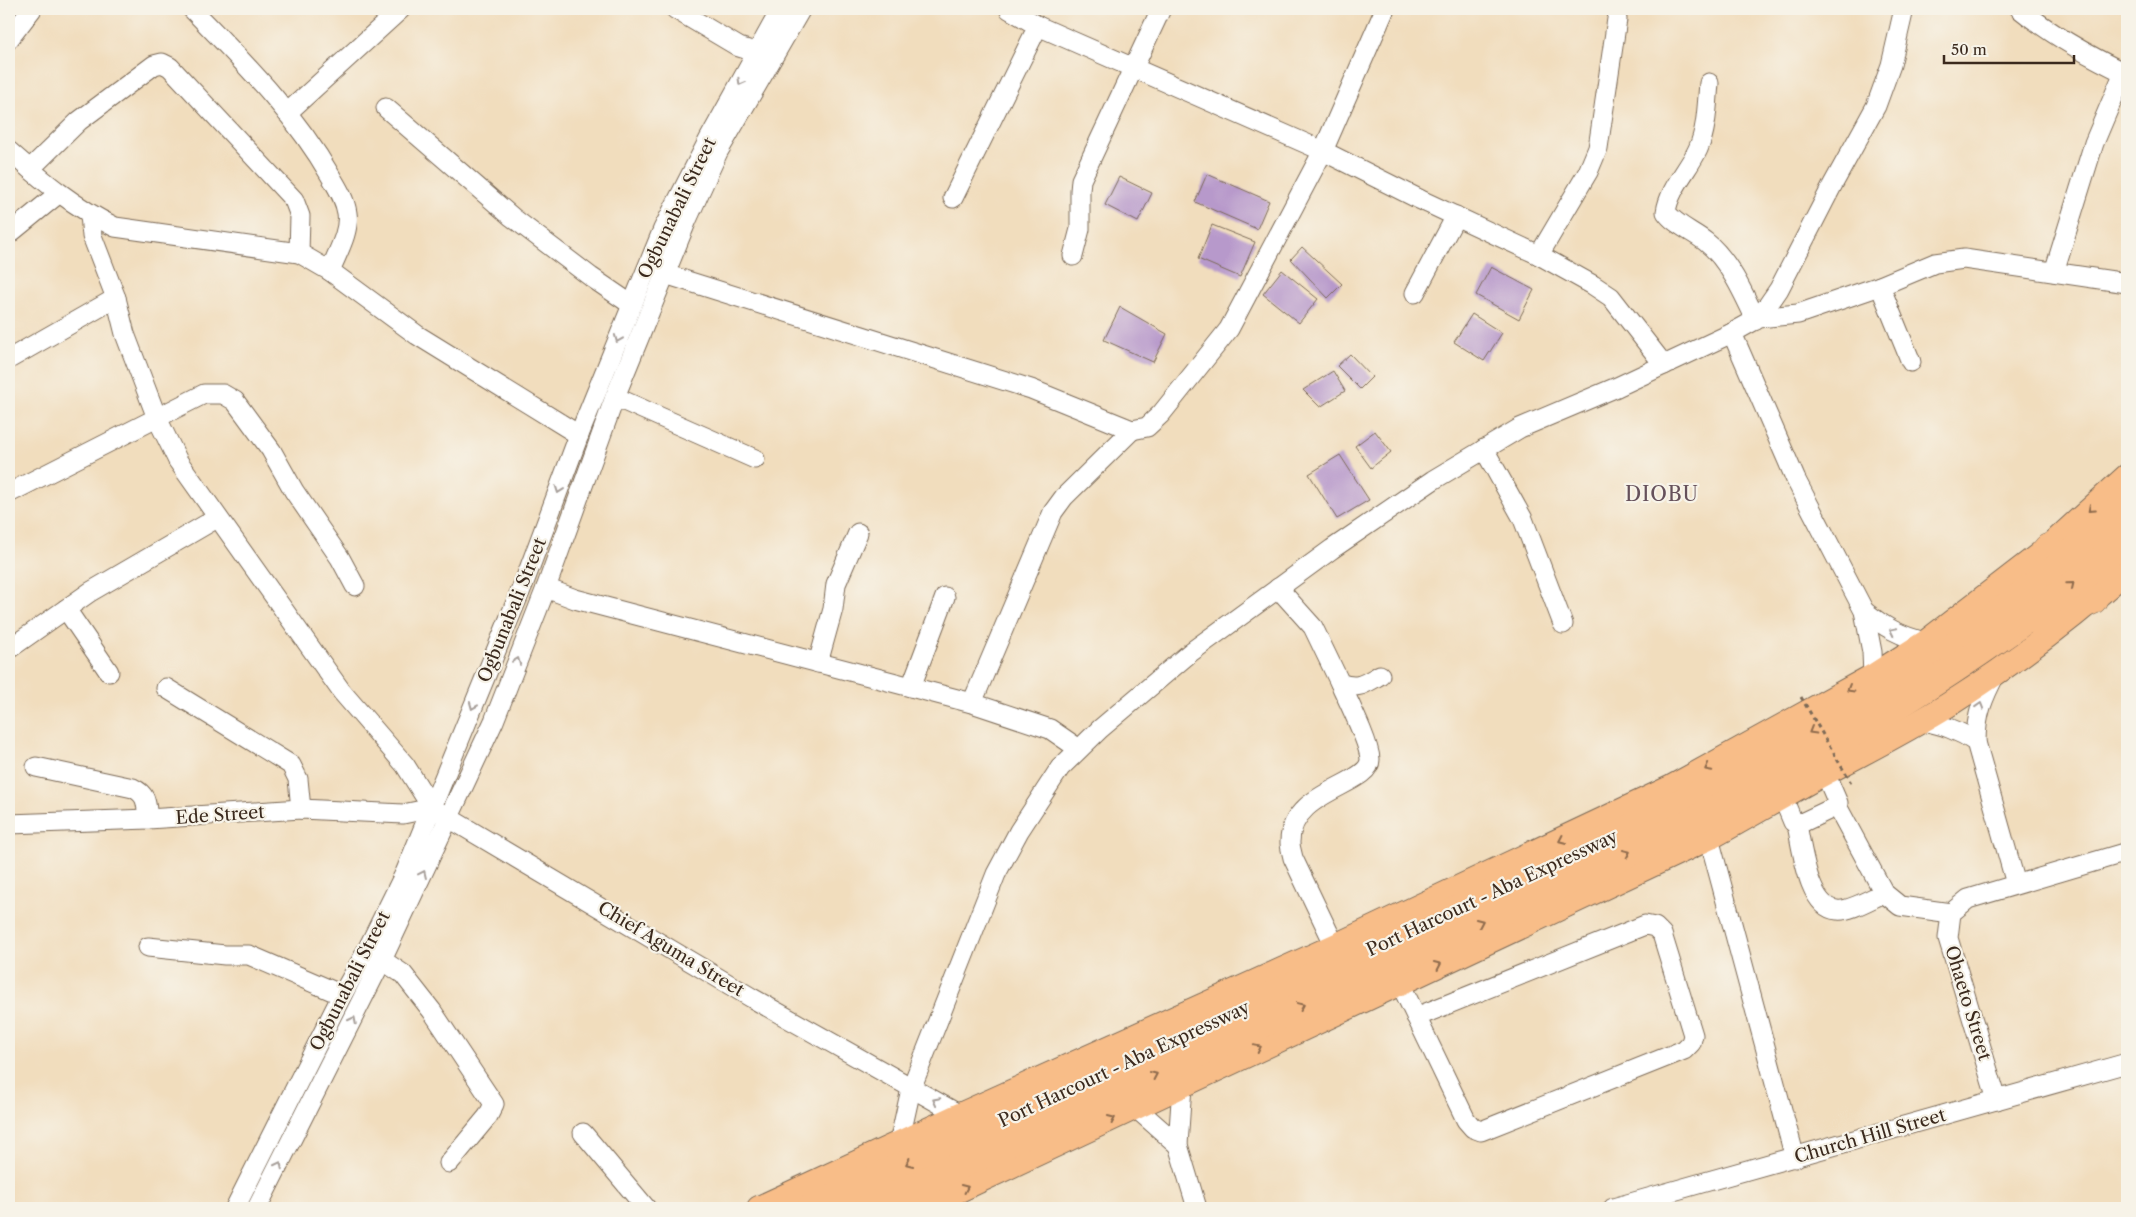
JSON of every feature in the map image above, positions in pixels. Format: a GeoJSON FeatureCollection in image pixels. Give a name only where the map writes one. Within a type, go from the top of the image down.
{"type":"FeatureCollection","features":[{"type":"Feature","properties":{"kind":"highway","name":"Port Harcourt - Aba Expressway"},"geometry":{"type":"LineString","coordinates":[[868,1208],[1024,1123],[1606,840],[1788,745],[1928,652],[1968,636],[2054,570],[2127,502]]}},
{"type":"Feature","properties":{"kind":"highway","name":"Port Harcourt - Aba Expressway"},"geometry":{"type":"LineString","coordinates":[[811,1208],[1024,1123],[1733,802],[1887,713],[2072,585],[2127,536]]}},
{"type":"Feature","properties":{"kind":"highway"},"geometry":{"type":"LineString","coordinates":[[1928,652],[1936,651],[1952,636],[2022,581],[2048,548]]}},
{"type":"Feature","properties":{"kind":"highway"},"geometry":{"type":"LineString","coordinates":[[1989,644],[2000,643],[2046,619],[2093,600]]}},
{"type":"Feature","properties":{"kind":"main road"},"geometry":{"type":"LineString","coordinates":[[2048,548],[2127,476]]}},
{"type":"Feature","properties":{"kind":"main road"},"geometry":{"type":"LineString","coordinates":[[921,1208],[1709,838],[1922,721],[1996,672],[2093,600],[2127,570]]}},
{"type":"Feature","properties":{"kind":"main road"},"geometry":{"type":"LineString","coordinates":[[759,1208],[1335,946],[1672,788],[1873,676],[1928,652]]}},
{"type":"Feature","properties":{"kind":"street"},"geometry":{"type":"LineString","coordinates":[[9,39],[32,9]]}},
{"type":"Feature","properties":{"kind":"street"},"geometry":{"type":"LineString","coordinates":[[192,9],[259,79],[287,113],[324,164],[344,200],[348,215],[345,235],[330,271]]}},
{"type":"Feature","properties":{"kind":"street"},"geometry":{"type":"LineString","coordinates":[[287,113],[401,9]]}},
{"type":"Feature","properties":{"kind":"street"},"geometry":{"type":"LineString","coordinates":[[675,9],[739,47],[758,53]]}},
{"type":"Feature","properties":{"kind":"street","name":"Ogbunabali Street"},"geometry":{"type":"LineString","coordinates":[[235,1208],[405,872],[525,580],[579,435],[663,229],[709,139],[781,9]]}},
{"type":"Feature","properties":{"kind":"street","name":"Ogbunabali Street"},"geometry":{"type":"LineString","coordinates":[[257,1208],[382,960],[494,721],[546,588],[615,397],[665,274],[718,152],[801,9]]}},
{"type":"Feature","properties":{"kind":"street"},"geometry":{"type":"LineString","coordinates":[[1009,9],[1038,26],[1323,151],[1539,256],[1593,285],[1612,297],[1664,365]]}},
{"type":"Feature","properties":{"kind":"street"},"geometry":{"type":"LineString","coordinates":[[1073,256],[1080,229],[1080,191],[1082,180],[1161,9]]}},
{"type":"Feature","properties":{"kind":"street"},"geometry":{"type":"LineString","coordinates":[[972,704],[1053,512],[1064,497],[1132,430],[1147,427],[1161,414],[1229,329],[1323,151],[1385,9]]}},
{"type":"Feature","properties":{"kind":"street"},"geometry":{"type":"LineString","coordinates":[[1757,319],[1779,289],[1876,106],[1891,66],[1904,9]]}},
{"type":"Feature","properties":{"kind":"street"},"geometry":{"type":"LineString","coordinates":[[2020,9],[2042,27],[2093,58],[2125,73],[2094,143],[2054,272]]}},
{"type":"Feature","properties":{"kind":"street"},"geometry":{"type":"LineString","coordinates":[[1539,256],[1588,172],[1598,148],[1618,19]]}},
{"type":"Feature","properties":{"kind":"street"},"geometry":{"type":"LineString","coordinates":[[953,198],[1038,26]]}},
{"type":"Feature","properties":{"kind":"street"},"geometry":{"type":"LineString","coordinates":[[30,169],[79,120],[154,65],[162,63],[170,67],[182,79],[294,200],[300,216],[299,253]]}},
{"type":"Feature","properties":{"kind":"street"},"geometry":{"type":"LineString","coordinates":[[1709,84],[1705,123],[1699,148],[1673,193],[1666,212],[1670,218],[1708,243],[1715,250],[1743,291],[1757,319]]}},
{"type":"Feature","properties":{"kind":"street"},"geometry":{"type":"LineString","coordinates":[[386,108],[512,217],[591,277],[632,305]]}},
{"type":"Feature","properties":{"kind":"street"},"geometry":{"type":"LineString","coordinates":[[9,151],[58,194],[90,215],[115,227],[299,253],[330,271],[417,335],[579,435]]}},
{"type":"Feature","properties":{"kind":"street"},"geometry":{"type":"LineString","coordinates":[[9,234],[58,194]]}},
{"type":"Feature","properties":{"kind":"street"},"geometry":{"type":"LineString","coordinates":[[90,215],[92,236],[116,298],[125,334],[157,418],[178,461],[342,692],[405,765],[432,808]]}},
{"type":"Feature","properties":{"kind":"street"},"geometry":{"type":"LineString","coordinates":[[1415,293],[1456,216]]}},
{"type":"Feature","properties":{"kind":"street"},"geometry":{"type":"LineString","coordinates":[[899,1143],[911,1089],[996,874],[1019,831],[1060,768],[1100,729],[1191,652],[1278,588],[1433,480],[1520,428],[1664,365],[1757,319],[1798,314],[1880,286],[1935,263],[1964,259],[2127,283]]}},
{"type":"Feature","properties":{"kind":"street"},"geometry":{"type":"LineString","coordinates":[[665,274],[1031,389],[1132,430]]}},
{"type":"Feature","properties":{"kind":"street"},"geometry":{"type":"LineString","coordinates":[[1880,286],[1911,362]]}},
{"type":"Feature","properties":{"kind":"street"},"geometry":{"type":"LineString","coordinates":[[9,359],[116,298]]}},
{"type":"Feature","properties":{"kind":"street"},"geometry":{"type":"LineString","coordinates":[[1732,333],[1796,480],[1864,611],[1872,652],[1873,676]]}},
{"type":"Feature","properties":{"kind":"street"},"geometry":{"type":"LineString","coordinates":[[9,493],[204,394],[223,394],[235,401],[271,450],[294,491],[340,558],[355,586]]}},
{"type":"Feature","properties":{"kind":"street"},"geometry":{"type":"LineString","coordinates":[[615,397],[755,458]]}},
{"type":"Feature","properties":{"kind":"street"},"geometry":{"type":"LineString","coordinates":[[1484,449],[1523,519],[1562,624]]}},
{"type":"Feature","properties":{"kind":"street"},"geometry":{"type":"LineString","coordinates":[[9,649],[90,592],[217,518]]}},
{"type":"Feature","properties":{"kind":"street"},"geometry":{"type":"LineString","coordinates":[[818,663],[833,608],[836,584],[858,533]]}},
{"type":"Feature","properties":{"kind":"street"},"geometry":{"type":"LineString","coordinates":[[546,588],[575,599],[972,704],[1050,729],[1079,749]]}},
{"type":"Feature","properties":{"kind":"street"},"geometry":{"type":"LineString","coordinates":[[1278,588],[1313,627],[1340,683],[1370,760],[1367,768],[1361,775],[1316,798],[1300,813],[1293,827],[1290,842],[1293,858],[1335,946]]}},
{"type":"Feature","properties":{"kind":"street"},"geometry":{"type":"LineString","coordinates":[[911,687],[945,597]]}},
{"type":"Feature","properties":{"kind":"street"},"geometry":{"type":"LineString","coordinates":[[66,609],[109,672]]}},
{"type":"Feature","properties":{"kind":"street"},"geometry":{"type":"LineString","coordinates":[[1864,611],[1884,627],[1907,638],[1928,652]]}},
{"type":"Feature","properties":{"kind":"street"},"geometry":{"type":"LineString","coordinates":[[1996,672],[1983,698],[1976,720],[1976,742],[2016,884]]}},
{"type":"Feature","properties":{"kind":"street"},"geometry":{"type":"LineString","coordinates":[[1340,683],[1352,688],[1358,687],[1380,675]]}},
{"type":"Feature","properties":{"kind":"street"},"geometry":{"type":"LineString","coordinates":[[166,688],[291,765],[298,779],[301,809]]}},
{"type":"Feature","properties":{"kind":"street"},"geometry":{"type":"LineString","coordinates":[[1922,721],[1946,726],[1961,732],[1976,742]]}},
{"type":"Feature","properties":{"kind":"street"},"geometry":{"type":"LineString","coordinates":[[36,767],[133,788],[141,792],[145,797],[148,820]]}},
{"type":"Feature","properties":{"kind":"street"},"geometry":{"type":"LineString","coordinates":[[1825,773],[1837,799],[1837,806],[1884,893],[1900,906],[1951,913],[1968,899],[2127,852]]}},
{"type":"Feature","properties":{"kind":"street"},"geometry":{"type":"LineString","coordinates":[[1783,798],[1793,822],[1797,825],[1810,880],[1817,898],[1827,907],[1837,910],[1847,909],[1884,893]]}},
{"type":"Feature","properties":{"kind":"street"},"geometry":{"type":"LineString","coordinates":[[1797,825],[1837,806]]}},
{"type":"Feature","properties":{"kind":"street","name":"Ede Street"},"geometry":{"type":"LineString","coordinates":[[9,824],[148,820],[301,809],[403,814],[432,808]]}},
{"type":"Feature","properties":{"kind":"street","name":"Chief Aguma Street"},"geometry":{"type":"LineString","coordinates":[[432,808],[752,998],[960,1115]]}},
{"type":"Feature","properties":{"kind":"street"},"geometry":{"type":"LineString","coordinates":[[1709,838],[1795,1158]]}},
{"type":"Feature","properties":{"kind":"street","name":"Ohaeto Street"},"geometry":{"type":"LineString","coordinates":[[1951,913],[1948,938],[1997,1100]]}},
{"type":"Feature","properties":{"kind":"street"},"geometry":{"type":"LineString","coordinates":[[1400,983],[1416,1017],[1466,1120],[1473,1128],[1481,1131],[1684,1050],[1691,1043],[1693,1035],[1662,934],[1655,927],[1645,925],[1416,1017]]}},
{"type":"Feature","properties":{"kind":"street"},"geometry":{"type":"LineString","coordinates":[[148,947],[225,955],[249,955],[342,995]]}},
{"type":"Feature","properties":{"kind":"street"},"geometry":{"type":"LineString","coordinates":[[382,960],[402,974],[432,1011],[494,1104],[488,1116],[449,1163]]}},
{"type":"Feature","properties":{"kind":"street","name":"Church Hill Street"},"geometry":{"type":"LineString","coordinates":[[1613,1208],[2127,1063]]}},
{"type":"Feature","properties":{"kind":"street"},"geometry":{"type":"LineString","coordinates":[[1182,1086],[1178,1145],[1197,1208]]}},
{"type":"Feature","properties":{"kind":"street"},"geometry":{"type":"LineString","coordinates":[[1136,1108],[1178,1145]]}},
{"type":"Feature","properties":{"kind":"street"},"geometry":{"type":"LineString","coordinates":[[584,1133],[646,1208]]}},
{"type":"Feature","properties":{"kind":"path"},"geometry":{"type":"LineString","coordinates":[[1801,698],[1851,783]]}},
{"type":"Feature","properties":{"kind":"building"},"geometry":{"type":"Polygon","coordinates":[[[1207,174],[1269,201],[1257,229],[1195,202],[1207,174]]]}},
{"type":"Feature","properties":{"kind":"building"},"geometry":{"type":"Polygon","coordinates":[[[1119,177],[1152,193],[1138,222],[1105,205],[1119,177]]]}},
{"type":"Feature","properties":{"kind":"building"},"geometry":{"type":"Polygon","coordinates":[[[1212,225],[1255,242],[1240,277],[1198,259],[1212,225]]]}},
{"type":"Feature","properties":{"kind":"building"},"geometry":{"type":"Polygon","coordinates":[[[1302,247],[1342,284],[1328,298],[1291,259],[1302,247]]]}},
{"type":"Feature","properties":{"kind":"building"},"geometry":{"type":"Polygon","coordinates":[[[1491,267],[1534,290],[1519,319],[1476,295],[1491,267]]]}},
{"type":"Feature","properties":{"kind":"building"},"geometry":{"type":"Polygon","coordinates":[[[1282,270],[1318,299],[1299,323],[1263,294],[1282,270]]]}},
{"type":"Feature","properties":{"kind":"building"},"geometry":{"type":"Polygon","coordinates":[[[1120,307],[1167,334],[1153,362],[1104,340],[1120,307]]]}},
{"type":"Feature","properties":{"kind":"building"},"geometry":{"type":"Polygon","coordinates":[[[1472,314],[1502,333],[1484,361],[1454,342],[1472,314]]]}},
{"type":"Feature","properties":{"kind":"building"},"geometry":{"type":"Polygon","coordinates":[[[1350,354],[1372,377],[1360,389],[1337,366],[1350,354]]]}},
{"type":"Feature","properties":{"kind":"building"},"geometry":{"type":"Polygon","coordinates":[[[1333,371],[1345,391],[1320,407],[1303,390],[1333,371]]]}},
{"type":"Feature","properties":{"kind":"building"},"geometry":{"type":"Polygon","coordinates":[[[1375,431],[1391,452],[1371,468],[1355,446],[1375,431]]]}},
{"type":"Feature","properties":{"kind":"building"},"geometry":{"type":"Polygon","coordinates":[[[1340,455],[1369,500],[1337,519],[1309,474],[1340,455]]]}},
{"type":"Feature","properties":{"kind":"district","name":"DIOBU"},"geometry":{"type":"Point","coordinates":[1662,494]}}]}
